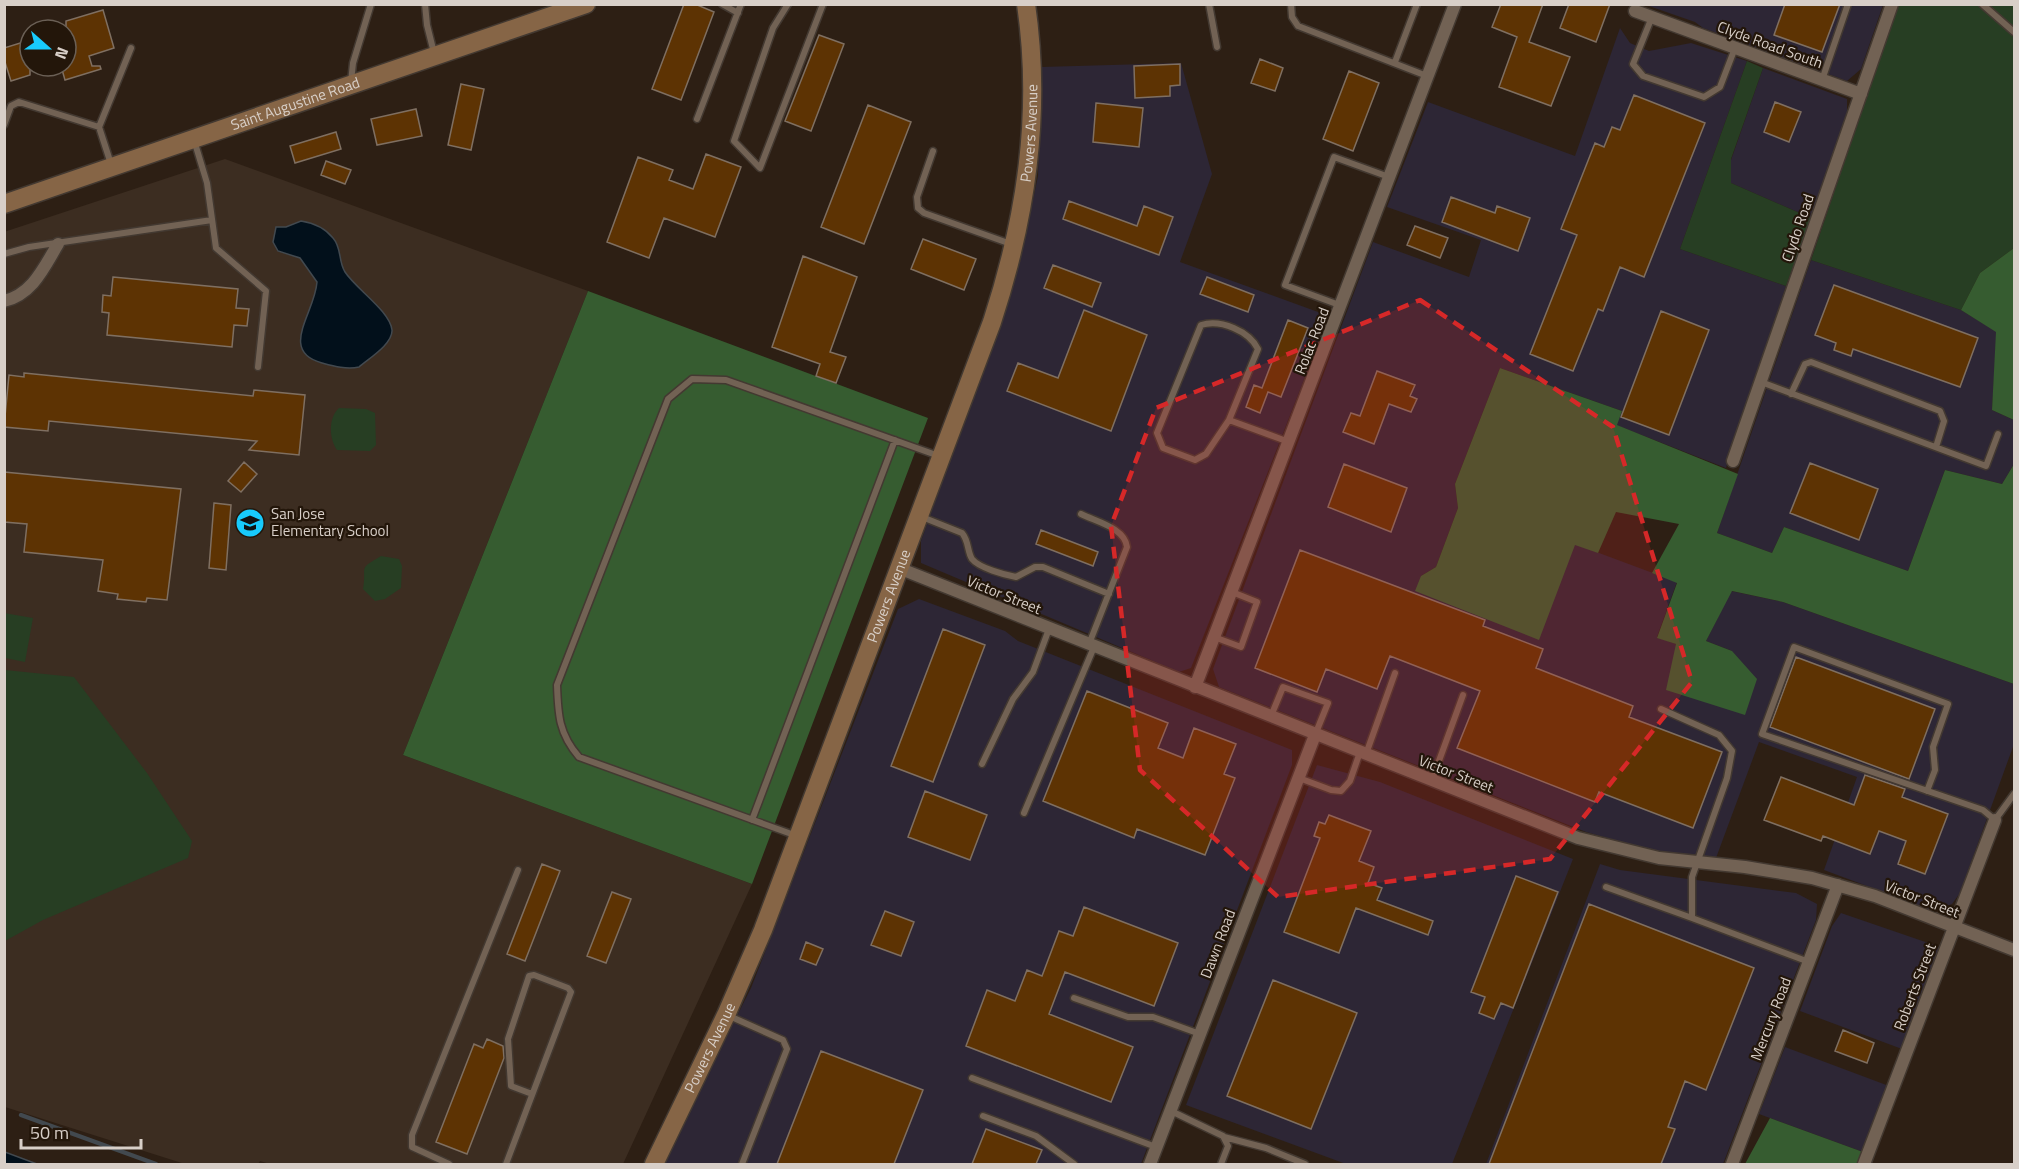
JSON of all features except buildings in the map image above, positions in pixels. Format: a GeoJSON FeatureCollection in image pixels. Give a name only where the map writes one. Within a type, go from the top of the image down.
{"type":"FeatureCollection","features":[{"type":"Feature","properties":{"kind":"street","name":"Saint Augustine Road"},"geometry":{"type":"LineString","coordinates":[[4,204],[586,4]]}},
{"type":"Feature","properties":{"kind":"street","name":"Powers Avenue"},"geometry":{"type":"LineString","coordinates":[[654,1164],[726,1015],[763,930],[921,516],[992,322],[1015,246],[1032,136],[1031,59],[1026,4]]}},
{"type":"Feature","properties":{"kind":"street","name":"Rolac Road"},"geometry":{"type":"LineString","coordinates":[[1195,687],[1342,306],[1455,4]]}},
{"type":"Feature","properties":{"kind":"street","name":"Clydo Road"},"geometry":{"type":"LineString","coordinates":[[1733,461],[1892,4]]}},
{"type":"Feature","properties":{"kind":"street","name":"Clyde Road South"},"geometry":{"type":"LineString","coordinates":[[1635,11],[1861,94]]}},
{"type":"Feature","properties":{"kind":"street"},"geometry":{"type":"LineString","coordinates":[[4,301],[24,294],[38,277],[58,244]]}},
{"type":"Feature","properties":{"kind":"street","name":"Victor Street"},"geometry":{"type":"LineString","coordinates":[[901,569],[1578,838],[1659,858],[1778,872],[1838,885],[1875,896],[2014,951]]}},
{"type":"Feature","properties":{"kind":"street","name":"Dawn Road"},"geometry":{"type":"LineString","coordinates":[[1150,1164],[1315,735]]}},
{"type":"Feature","properties":{"kind":"street","name":"Roberts Street"},"geometry":{"type":"LineString","coordinates":[[1864,1164],[1995,820]]}},
{"type":"Feature","properties":{"kind":"street","name":"Mercury Road"},"geometry":{"type":"LineString","coordinates":[[1732,1164],[1838,885]]}},
{"type":"Feature","properties":{"kind":"lane"},"geometry":{"type":"LineString","coordinates":[[351,85],[353,63],[371,4]]}},
{"type":"Feature","properties":{"kind":"lane"},"geometry":{"type":"LineString","coordinates":[[425,4],[427,25],[435,56]]}},
{"type":"Feature","properties":{"kind":"lane"},"geometry":{"type":"LineString","coordinates":[[722,4],[738,13]]}},
{"type":"Feature","properties":{"kind":"lane"},"geometry":{"type":"LineString","coordinates":[[697,118],[741,4]]}},
{"type":"Feature","properties":{"kind":"lane"},"geometry":{"type":"LineString","coordinates":[[788,4],[773,28],[734,141],[760,168],[823,4]]}},
{"type":"Feature","properties":{"kind":"lane"},"geometry":{"type":"LineString","coordinates":[[1209,4],[1217,47]]}},
{"type":"Feature","properties":{"kind":"lane"},"geometry":{"type":"LineString","coordinates":[[1291,4],[1292,17],[1298,26],[1428,76]]}},
{"type":"Feature","properties":{"kind":"lane"},"geometry":{"type":"LineString","coordinates":[[1395,62],[1417,4]]}},
{"type":"Feature","properties":{"kind":"lane"},"geometry":{"type":"LineString","coordinates":[[1822,80],[1848,4]]}},
{"type":"Feature","properties":{"kind":"lane"},"geometry":{"type":"LineString","coordinates":[[1982,4],[2014,32]]}},
{"type":"Feature","properties":{"kind":"lane"},"geometry":{"type":"LineString","coordinates":[[1652,17],[1633,64],[1643,76],[1704,97],[1720,87],[1736,48]]}},
{"type":"Feature","properties":{"kind":"lane"},"geometry":{"type":"LineString","coordinates":[[112,167],[99,127],[131,48]]}},
{"type":"Feature","properties":{"kind":"lane"},"geometry":{"type":"LineString","coordinates":[[4,125],[11,106],[19,102],[99,127]]}},
{"type":"Feature","properties":{"kind":"lane"},"geometry":{"type":"LineString","coordinates":[[194,139],[207,183],[216,248],[266,291],[258,367]]}},
{"type":"Feature","properties":{"kind":"lane"},"geometry":{"type":"LineString","coordinates":[[933,151],[917,196],[918,208],[924,213],[1015,246]]}},
{"type":"Feature","properties":{"kind":"lane"},"geometry":{"type":"LineString","coordinates":[[1342,306],[1285,285],[1334,157],[1389,177]]}},
{"type":"Feature","properties":{"kind":"lane"},"geometry":{"type":"LineString","coordinates":[[4,254],[29,247],[213,220]]}},
{"type":"Feature","properties":{"kind":"lane"},"geometry":{"type":"LineString","coordinates":[[1214,321],[1252,337],[1258,349],[1228,420],[1206,454],[1195,460],[1163,448],[1157,433],[1201,325],[1214,321]]}},
{"type":"Feature","properties":{"kind":"lane"},"geometry":{"type":"LineString","coordinates":[[1791,393],[1805,364],[1811,362],[1873,384],[1940,411],[1944,421],[1936,447]]}},
{"type":"Feature","properties":{"kind":"lane"},"geometry":{"type":"LineString","coordinates":[[799,837],[579,757],[565,741],[558,710],[557,685],[668,399],[692,380],[726,380],[942,457]]}},
{"type":"Feature","properties":{"kind":"lane"},"geometry":{"type":"LineString","coordinates":[[1761,382],[1986,466],[1998,434]]}},
{"type":"Feature","properties":{"kind":"lane"},"geometry":{"type":"LineString","coordinates":[[1228,420],[1290,442]]}},
{"type":"Feature","properties":{"kind":"lane"},"geometry":{"type":"LineString","coordinates":[[752,820],[895,440]]}},
{"type":"Feature","properties":{"kind":"lane"},"geometry":{"type":"LineString","coordinates":[[1024,813],[1124,558],[1126,541],[1118,532],[1081,514]]}},
{"type":"Feature","properties":{"kind":"lane"},"geometry":{"type":"LineString","coordinates":[[921,516],[962,533],[967,538],[972,558],[977,563],[1016,577],[1035,567],[1043,567],[1109,594]]}},
{"type":"Feature","properties":{"kind":"lane"},"geometry":{"type":"LineString","coordinates":[[1214,637],[1240,647],[1257,602],[1232,592]]}},
{"type":"Feature","properties":{"kind":"lane"},"geometry":{"type":"LineString","coordinates":[[982,764],[1013,699],[1033,672],[1049,629]]}},
{"type":"Feature","properties":{"kind":"lane"},"geometry":{"type":"LineString","coordinates":[[1928,791],[1935,770],[1933,747],[1948,704],[1794,647],[1762,734],[1983,810],[1995,820],[2014,795]]}},
{"type":"Feature","properties":{"kind":"lane"},"geometry":{"type":"LineString","coordinates":[[1299,778],[1331,790],[1341,791],[1350,781],[1363,754],[1395,673]]}},
{"type":"Feature","properties":{"kind":"lane"},"geometry":{"type":"LineString","coordinates":[[1271,717],[1283,687],[1328,703],[1315,735]]}},
{"type":"Feature","properties":{"kind":"lane"},"geometry":{"type":"LineString","coordinates":[[1432,780],[1464,695]]}},
{"type":"Feature","properties":{"kind":"lane"},"geometry":{"type":"LineString","coordinates":[[1660,709],[1719,735],[1732,750],[1727,778],[1692,877],[1692,918]]}},
{"type":"Feature","properties":{"kind":"lane"},"geometry":{"type":"LineString","coordinates":[[449,1164],[412,1147],[412,1135],[518,870]]}},
{"type":"Feature","properties":{"kind":"lane"},"geometry":{"type":"LineString","coordinates":[[1606,887],[1809,962]]}},
{"type":"Feature","properties":{"kind":"lane"},"geometry":{"type":"LineString","coordinates":[[506,1164],[571,992],[568,988],[534,975],[529,976],[508,1039],[511,1086],[532,1094]]}},
{"type":"Feature","properties":{"kind":"lane"},"geometry":{"type":"LineString","coordinates":[[1074,998],[1128,1017],[1153,1017],[1200,1034]]}},
{"type":"Feature","properties":{"kind":"lane"},"geometry":{"type":"LineString","coordinates":[[726,1015],[783,1040],[787,1049],[742,1164]]}},
{"type":"Feature","properties":{"kind":"lane"},"geometry":{"type":"LineString","coordinates":[[972,1078],[1156,1148]]}},
{"type":"Feature","properties":{"kind":"lane"},"geometry":{"type":"LineString","coordinates":[[1171,1110],[1223,1136],[1266,1148],[1305,1164]]}},
{"type":"Feature","properties":{"kind":"lane"},"geometry":{"type":"LineString","coordinates":[[982,1116],[1036,1137],[1074,1164]]}},
{"type":"Feature","properties":{"kind":"lane"},"geometry":{"type":"LineString","coordinates":[[1221,1164],[1228,1146],[1223,1136]]}},
{"type":"Feature","properties":{"kind":"highlighted area"},"geometry":{"type":"Polygon","coordinates":[[[1420,300],[1613,427],[1692,682],[1550,859],[1278,897],[1140,770],[1111,526],[1156,408],[1420,300]]]}},
{"type":"Feature","properties":{"kind":"shaded area"},"geometry":{"type":"Polygon","coordinates":[[[1646,5],[1883,5],[1861,69],[1847,81],[1646,5]]]}},
{"type":"Feature","properties":{"kind":"shaded area"},"geometry":{"type":"Polygon","coordinates":[[[1620,28],[1630,43],[1649,51],[1691,43],[1747,61],[1680,249],[1786,286],[1726,468],[1616,425],[1622,411],[1500,368],[1455,484],[1458,508],[1436,567],[1421,576],[1575,544],[1677,582],[1657,637],[1676,644],[1732,651],[1706,641],[1731,591],[1783,602],[2014,684],[2014,744],[1960,893],[1952,904],[1934,911],[1824,870],[1857,777],[1759,742],[1716,858],[1657,852],[1586,832],[1219,687],[1213,669],[1373,242],[1469,277],[1481,240],[1387,207],[1428,102],[1575,156],[1620,28]]]}},
{"type":"Feature","properties":{"kind":"shaded area"},"geometry":{"type":"Polygon","coordinates":[[[1181,63],[1212,174],[1180,262],[1329,316],[1191,668],[1179,672],[921,563],[921,541],[1020,261],[1038,176],[1041,67],[1181,63]]]}},
{"type":"Feature","properties":{"kind":"shaded area"},"geometry":{"type":"Polygon","coordinates":[[[1763,68],[1847,99],[1847,113],[1811,218],[1731,183],[1731,160],[1763,68]]]}},
{"type":"Feature","properties":{"kind":"shaded area","name":"San Jose Elementary School"},"geometry":{"type":"Polygon","coordinates":[[[225,159],[588,291],[403,755],[752,884],[623,1164],[270,1164],[260,1161],[258,1164],[185,1164],[5,1107],[4,232],[225,159]]]}},
{"type":"Feature","properties":{"kind":"shaded area"},"geometry":{"type":"Polygon","coordinates":[[[1811,260],[1961,310],[1997,332],[1992,410],[2014,420],[2014,464],[2002,484],[1945,470],[1908,571],[1784,527],[1772,553],[1717,533],[1811,260]]]}},
{"type":"Feature","properties":{"kind":"shaded area"},"geometry":{"type":"Polygon","coordinates":[[[919,599],[1005,631],[1018,641],[1292,750],[1292,765],[1141,1164],[662,1164],[751,988],[898,609],[919,599]]]}},
{"type":"Feature","properties":{"kind":"shaded area"},"geometry":{"type":"Polygon","coordinates":[[[1317,765],[1380,782],[1573,859],[1452,1164],[1346,1164],[1186,1105],[1317,765]]]}},
{"type":"Feature","properties":{"kind":"shaded area"},"geometry":{"type":"Polygon","coordinates":[[[1600,864],[1620,870],[1796,893],[1817,904],[1816,920],[1723,1164],[1486,1164],[1600,864]]]}},
{"type":"Feature","properties":{"kind":"shaded area"},"geometry":{"type":"Polygon","coordinates":[[[1841,913],[1940,947],[1902,1049],[1800,1011],[1832,926],[1841,913]]]}},
{"type":"Feature","properties":{"kind":"shaded area"},"geometry":{"type":"Polygon","coordinates":[[[1785,1047],[1889,1086],[1863,1152],[1759,1114],[1785,1047]]]}},
{"type":"Feature","properties":{"kind":"green space"},"geometry":{"type":"Polygon","coordinates":[[[1898,5],[2014,5],[2014,248],[1980,273],[1961,310],[1811,260],[1898,5]]]}},
{"type":"Feature","properties":{"kind":"green space"},"geometry":{"type":"Polygon","coordinates":[[[1747,61],[1763,68],[1731,159],[1731,183],[1811,218],[1786,286],[1680,249],[1747,61]]]}},
{"type":"Feature","properties":{"kind":"green space"},"geometry":{"type":"Polygon","coordinates":[[[2014,248],[2014,420],[1992,410],[1996,332],[1961,310],[1980,273],[2014,248]]]}},
{"type":"Feature","properties":{"kind":"green space"},"geometry":{"type":"Polygon","coordinates":[[[588,291],[928,418],[752,884],[403,755],[588,291]]]}},
{"type":"Feature","properties":{"kind":"green space"},"geometry":{"type":"Polygon","coordinates":[[[1500,368],[1622,411],[1617,425],[1738,474],[1717,533],[1772,553],[1784,527],[1908,571],[1945,470],[2002,484],[2014,464],[2014,684],[1783,602],[1732,591],[1706,641],[1732,651],[1757,679],[1745,715],[1666,690],[1676,644],[1657,638],[1677,583],[1652,573],[1679,524],[1616,512],[1598,553],[1575,545],[1539,640],[1415,591],[1421,576],[1436,567],[1458,508],[1455,484],[1500,368]]]}},
{"type":"Feature","properties":{"kind":"green space"},"geometry":{"type":"Polygon","coordinates":[[[339,408],[366,409],[375,413],[376,445],[370,451],[337,450],[332,440],[331,423],[339,408]]]}},
{"type":"Feature","properties":{"kind":"green space"},"geometry":{"type":"Polygon","coordinates":[[[381,556],[399,559],[402,566],[401,588],[385,599],[375,601],[363,589],[364,569],[381,556]]]}},
{"type":"Feature","properties":{"kind":"green space"},"geometry":{"type":"Polygon","coordinates":[[[4,613],[33,618],[25,662],[5,658],[4,613]]]}},
{"type":"Feature","properties":{"kind":"green space"},"geometry":{"type":"Polygon","coordinates":[[[5,670],[74,677],[147,773],[192,841],[188,858],[43,920],[5,941],[5,670]]]}},
{"type":"Feature","properties":{"kind":"green space"},"geometry":{"type":"Polygon","coordinates":[[[1770,1118],[1863,1152],[1858,1164],[1745,1164],[1770,1118]]]}},
{"type":"Feature","properties":{"kind":"water"},"geometry":{"type":"Polygon","coordinates":[[[301,221],[319,227],[333,238],[338,246],[345,272],[390,323],[392,330],[389,341],[359,367],[345,368],[322,363],[309,357],[302,350],[302,330],[317,282],[300,258],[278,251],[273,242],[276,227],[286,227],[301,221]]]}},
{"type":"Feature","properties":{"kind":"water"},"geometry":{"type":"Polygon","coordinates":[[[5,1152],[37,1164],[5,1164],[5,1152]]]}},
{"type":"Feature","properties":{"kind":"waterway"},"geometry":{"type":"LineString","coordinates":[[21,1115],[156,1164]]}},
{"type":"Feature","properties":{"kind":"place","name":"San Jose Elementary School"},"geometry":{"type":"Point","coordinates":[250,523]}}]}
